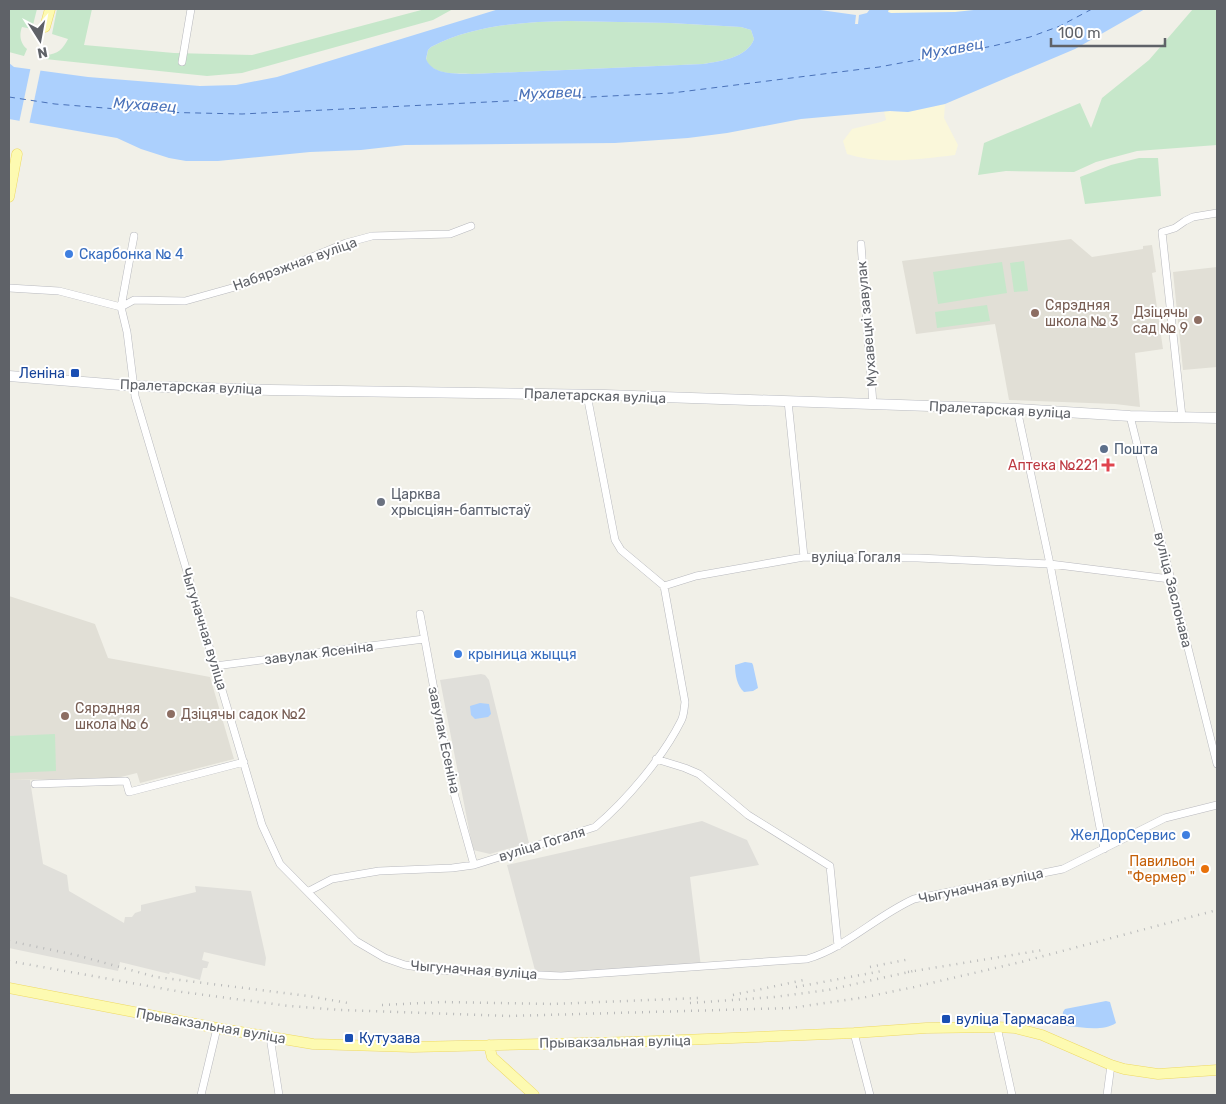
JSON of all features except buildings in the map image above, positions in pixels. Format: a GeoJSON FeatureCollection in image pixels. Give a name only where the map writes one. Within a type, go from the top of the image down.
{"type":"FeatureCollection","features":[{"type":"Feature","properties":{"kind":"main road"},"geometry":{"type":"LineString","coordinates":[[45,27],[50,9]]}},
{"type":"Feature","properties":{"kind":"main road"},"geometry":{"type":"LineString","coordinates":[[9,197],[17,154]]}},
{"type":"Feature","properties":{"kind":"main road","name":"Пралетарская вуліца"},"geometry":{"type":"LineString","coordinates":[[9,376],[134,386],[270,390],[587,394],[1217,418]]}},
{"type":"Feature","properties":{"kind":"main road","name":"Прывакзальная вуліца"},"geometry":{"type":"LineString","coordinates":[[9,988],[217,1028],[313,1044],[413,1047],[695,1040],[926,1028],[997,1027],[1015,1028],[1042,1035],[1111,1065],[1140,1072],[1158,1074],[1217,1070]]}},
{"type":"Feature","properties":{"kind":"main road"},"geometry":{"type":"LineString","coordinates":[[489,1045],[492,1057],[534,1095]]}},
{"type":"Feature","properties":{"kind":"street"},"geometry":{"type":"LineString","coordinates":[[182,62],[191,9]]}},
{"type":"Feature","properties":{"kind":"street"},"geometry":{"type":"LineString","coordinates":[[1182,418],[1162,232],[1175,228],[1185,220],[1193,217],[1217,213]]}},
{"type":"Feature","properties":{"kind":"street","name":"Набярэжная вуліца"},"geometry":{"type":"LineString","coordinates":[[121,307],[134,300],[185,301],[246,284],[346,243],[372,236],[450,234],[470,226]]}},
{"type":"Feature","properties":{"kind":"street"},"geometry":{"type":"LineString","coordinates":[[9,288],[59,291],[121,307],[134,236]]}},
{"type":"Feature","properties":{"kind":"street","name":"Мухавецкі завулак"},"geometry":{"type":"LineString","coordinates":[[861,244],[873,404]]}},
{"type":"Feature","properties":{"kind":"street","name":"Чыгуначная вуліца"},"geometry":{"type":"LineString","coordinates":[[121,307],[127,332],[134,386],[170,517],[262,825],[280,864],[309,891],[356,941],[385,958],[398,963],[438,970],[561,976],[807,959],[838,946],[914,899],[1063,869],[1165,818],[1217,805]]}},
{"type":"Feature","properties":{"kind":"street"},"geometry":{"type":"LineString","coordinates":[[587,394],[615,540],[621,550],[664,586]]}},
{"type":"Feature","properties":{"kind":"street"},"geometry":{"type":"LineString","coordinates":[[788,401],[804,557]]}},
{"type":"Feature","properties":{"kind":"street"},"geometry":{"type":"LineString","coordinates":[[1017,409],[1050,564],[1104,849]]}},
{"type":"Feature","properties":{"kind":"street","name":"вуліца Заслонава"},"geometry":{"type":"LineString","coordinates":[[1130,416],[1217,764]]}},
{"type":"Feature","properties":{"kind":"street","name":"вуліца Гогаля"},"geometry":{"type":"LineString","coordinates":[[309,891],[332,879],[379,871],[452,868],[474,865],[595,827],[611,814],[656,759],[682,720],[685,702],[664,586],[696,576],[804,557],[918,558],[1050,564],[1170,579]]}},
{"type":"Feature","properties":{"kind":"street","name":"завулак Есеніна"},"geometry":{"type":"LineString","coordinates":[[420,614],[452,786],[474,865]]}},
{"type":"Feature","properties":{"kind":"street","name":"завулак Ясеніна"},"geometry":{"type":"LineString","coordinates":[[215,666],[424,639]]}},
{"type":"Feature","properties":{"kind":"street"},"geometry":{"type":"LineString","coordinates":[[656,759],[699,774],[748,815],[830,866],[838,946]]}},
{"type":"Feature","properties":{"kind":"street"},"geometry":{"type":"LineString","coordinates":[[35,784],[126,781],[129,792],[244,762]]}},
{"type":"Feature","properties":{"kind":"street"},"geometry":{"type":"LineString","coordinates":[[997,1027],[1012,1095]]}},
{"type":"Feature","properties":{"kind":"street"},"geometry":{"type":"LineString","coordinates":[[201,1095],[217,1028]]}},
{"type":"Feature","properties":{"kind":"street"},"geometry":{"type":"LineString","coordinates":[[854,1033],[870,1095]]}},
{"type":"Feature","properties":{"kind":"street"},"geometry":{"type":"LineString","coordinates":[[270,1037],[279,1095]]}},
{"type":"Feature","properties":{"kind":"street"},"geometry":{"type":"LineString","coordinates":[[1107,1095],[1111,1065]]}},
{"type":"Feature","properties":{"kind":"shaded area","name":"Сярэдняя школа № 3"},"geometry":{"type":"Polygon","coordinates":[[[1071,239],[1092,257],[1143,249],[1143,246],[1152,245],[1156,272],[1152,273],[1163,349],[1135,353],[1140,407],[1115,404],[1009,400],[995,324],[916,334],[902,261],[1071,239]]]}},
{"type":"Feature","properties":{"kind":"shaded area","name":"Дзіцячы сад № 9"},"geometry":{"type":"Polygon","coordinates":[[[1217,267],[1217,367],[1183,370],[1173,272],[1217,267]]]}},
{"type":"Feature","properties":{"kind":"shaded area","name":"Сярэдняя школа № 6"},"geometry":{"type":"Polygon","coordinates":[[[9,596],[95,624],[108,658],[210,677],[234,759],[140,783],[137,773],[117,778],[9,780],[9,596]]]}},
{"type":"Feature","properties":{"kind":"shaded area"},"geometry":{"type":"Polygon","coordinates":[[[485,675],[489,680],[529,843],[490,854],[473,850],[440,680],[485,675]]]}},
{"type":"Feature","properties":{"kind":"shaded area"},"geometry":{"type":"Polygon","coordinates":[[[9,780],[30,780],[43,864],[67,875],[69,891],[124,923],[125,917],[132,917],[135,913],[141,911],[141,905],[196,892],[195,886],[251,891],[266,958],[265,966],[204,952],[202,960],[209,962],[207,968],[203,968],[200,980],[120,962],[118,971],[9,948],[9,780]]]}},
{"type":"Feature","properties":{"kind":"shaded area"},"geometry":{"type":"Polygon","coordinates":[[[702,821],[747,840],[759,865],[690,877],[701,967],[536,974],[507,865],[702,821]]]}},
{"type":"Feature","properties":{"kind":"green space"},"geometry":{"type":"Polygon","coordinates":[[[9,9],[37,9],[32,29],[22,27],[21,30],[20,36],[27,49],[24,56],[9,52],[9,9]]]}},
{"type":"Feature","properties":{"kind":"green space"},"geometry":{"type":"Polygon","coordinates":[[[57,9],[92,9],[84,45],[174,53],[252,55],[425,9],[453,9],[433,20],[242,73],[207,76],[45,59],[46,55],[60,50],[68,39],[52,34],[57,9]]]}},
{"type":"Feature","properties":{"kind":"green space"},"geometry":{"type":"Polygon","coordinates":[[[1193,9],[1217,9],[1217,145],[1137,151],[1096,162],[1074,172],[1006,171],[978,175],[984,143],[1080,103],[1091,128],[1102,98],[1149,60],[1193,9]]]}},
{"type":"Feature","properties":{"kind":"green space"},"geometry":{"type":"Polygon","coordinates":[[[533,22],[670,23],[741,27],[751,30],[754,39],[751,45],[740,54],[725,60],[703,64],[472,74],[446,73],[434,69],[426,60],[428,50],[431,47],[480,29],[533,22]]]}},
{"type":"Feature","properties":{"kind":"green space"},"geometry":{"type":"Polygon","coordinates":[[[1139,158],[1158,158],[1161,196],[1085,204],[1080,177],[1111,165],[1139,158]]]}},
{"type":"Feature","properties":{"kind":"green space"},"geometry":{"type":"Polygon","coordinates":[[[1024,261],[1028,291],[1014,292],[1010,263],[1024,261]]]}},
{"type":"Feature","properties":{"kind":"green space"},"geometry":{"type":"Polygon","coordinates":[[[1002,262],[1007,293],[938,304],[933,272],[1002,262]]]}},
{"type":"Feature","properties":{"kind":"green space"},"geometry":{"type":"Polygon","coordinates":[[[987,305],[990,321],[937,328],[935,312],[987,305]]]}},
{"type":"Feature","properties":{"kind":"green space"},"geometry":{"type":"Polygon","coordinates":[[[55,734],[56,771],[9,773],[9,736],[55,734]]]}},
{"type":"Feature","properties":{"kind":"sand"},"geometry":{"type":"Polygon","coordinates":[[[889,9],[983,9],[955,12],[891,13],[888,12],[889,9]]]}},
{"type":"Feature","properties":{"kind":"sand"},"geometry":{"type":"Polygon","coordinates":[[[945,104],[944,118],[958,145],[955,155],[887,160],[847,154],[843,141],[852,129],[886,120],[884,111],[908,112],[945,104]]]}},
{"type":"Feature","properties":{"kind":"water","name":"Мухавец"},"geometry":{"type":"Polygon","coordinates":[[[499,9],[813,9],[856,15],[855,24],[858,24],[859,15],[867,13],[870,9],[889,9],[888,12],[891,13],[955,12],[983,9],[1145,9],[1075,49],[945,104],[908,112],[890,111],[801,119],[727,133],[688,138],[615,143],[405,145],[218,161],[186,161],[141,149],[117,138],[9,119],[9,63],[14,67],[88,77],[200,86],[236,85],[277,77],[499,9]],[[568,21],[498,26],[463,34],[431,47],[428,50],[426,59],[429,64],[440,71],[472,74],[703,64],[725,60],[740,54],[751,45],[754,39],[751,30],[741,27],[670,23],[568,21]]]}},
{"type":"Feature","properties":{"kind":"water"},"geometry":{"type":"Polygon","coordinates":[[[745,662],[752,663],[753,665],[758,688],[753,691],[744,692],[737,680],[735,665],[745,662]]]}},
{"type":"Feature","properties":{"kind":"water"},"geometry":{"type":"Polygon","coordinates":[[[480,703],[489,704],[491,714],[488,717],[475,719],[471,715],[470,706],[480,703]]]}},
{"type":"Feature","properties":{"kind":"water"},"geometry":{"type":"Polygon","coordinates":[[[1106,1001],[1110,1002],[1116,1023],[1098,1028],[1066,1026],[1062,1024],[1065,1009],[1106,1001]]]}},
{"type":"Feature","properties":{"kind":"pier"},"geometry":{"type":"Polygon","coordinates":[[[31,66],[41,68],[29,125],[19,123],[31,66]]]}},
{"type":"Feature","properties":{"kind":"ferry route"},"geometry":{"type":"LineString","coordinates":[[9,97],[55,104],[154,112],[242,114],[672,93],[879,67],[993,46],[1030,37],[1060,26],[1092,9]]}},
{"type":"Feature","properties":{"kind":"railway"},"geometry":{"type":"LineString","coordinates":[[9,961],[182,992],[289,1006],[341,1010],[509,1016],[791,1008],[866,997],[914,987],[1021,962],[1217,910]]}},
{"type":"Feature","properties":{"kind":"railway"},"geometry":{"type":"LineString","coordinates":[[9,941],[76,955],[156,977],[308,996],[348,1003]]}},
{"type":"Feature","properties":{"kind":"railway"},"geometry":{"type":"LineString","coordinates":[[908,972],[1043,950]]}},
{"type":"Feature","properties":{"kind":"railway"},"geometry":{"type":"LineString","coordinates":[[870,967],[910,959]]}},
{"type":"Feature","properties":{"kind":"railway"},"geometry":{"type":"LineString","coordinates":[[796,987],[882,971]]}},
{"type":"Feature","properties":{"kind":"railway"},"geometry":{"type":"LineString","coordinates":[[690,1003],[774,997],[828,990],[913,971]]}},
{"type":"Feature","properties":{"kind":"railway"},"geometry":{"type":"LineString","coordinates":[[733,995],[804,980]]}},
{"type":"Feature","properties":{"kind":"railway"},"geometry":{"type":"LineString","coordinates":[[382,1005],[442,1002],[552,1004],[699,998]]}},
{"type":"Feature","properties":{"kind":"place","name":"Скарбонка № 4"},"geometry":{"type":"Point","coordinates":[69,254]}},
{"type":"Feature","properties":{"kind":"place","name":"Сярэдняя школа № 3"},"geometry":{"type":"Point","coordinates":[1035,313]}},
{"type":"Feature","properties":{"kind":"place","name":"Дзіцячы сад № 9"},"geometry":{"type":"Point","coordinates":[1198,320]}},
{"type":"Feature","properties":{"kind":"place","name":"Леніна"},"geometry":{"type":"Point","coordinates":[75,373]}},
{"type":"Feature","properties":{"kind":"place","name":"Пошта"},"geometry":{"type":"Point","coordinates":[1104,449]}},
{"type":"Feature","properties":{"kind":"place","name":"Аптека №221"},"geometry":{"type":"Point","coordinates":[1108,465]}},
{"type":"Feature","properties":{"kind":"place","name":"Царква хрысціян-баптыстаў"},"geometry":{"type":"Point","coordinates":[381,502]}},
{"type":"Feature","properties":{"kind":"place","name":"крыница жыцця"},"geometry":{"type":"Point","coordinates":[458,654]}},
{"type":"Feature","properties":{"kind":"place","name":"Дзіцячы садок №2"},"geometry":{"type":"Point","coordinates":[171,714]}},
{"type":"Feature","properties":{"kind":"place","name":"Сярэдняя школа № 6"},"geometry":{"type":"Point","coordinates":[65,716]}},
{"type":"Feature","properties":{"kind":"place","name":"ЖелДорСервис"},"geometry":{"type":"Point","coordinates":[1186,835]}},
{"type":"Feature","properties":{"kind":"place","name":"Павильон \"Фермер \""},"geometry":{"type":"Point","coordinates":[1205,869]}},
{"type":"Feature","properties":{"kind":"place","name":"вуліца Тармасава"},"geometry":{"type":"Point","coordinates":[946,1019]}},
{"type":"Feature","properties":{"kind":"place","name":"Кутузава"},"geometry":{"type":"Point","coordinates":[349,1038]}}]}
